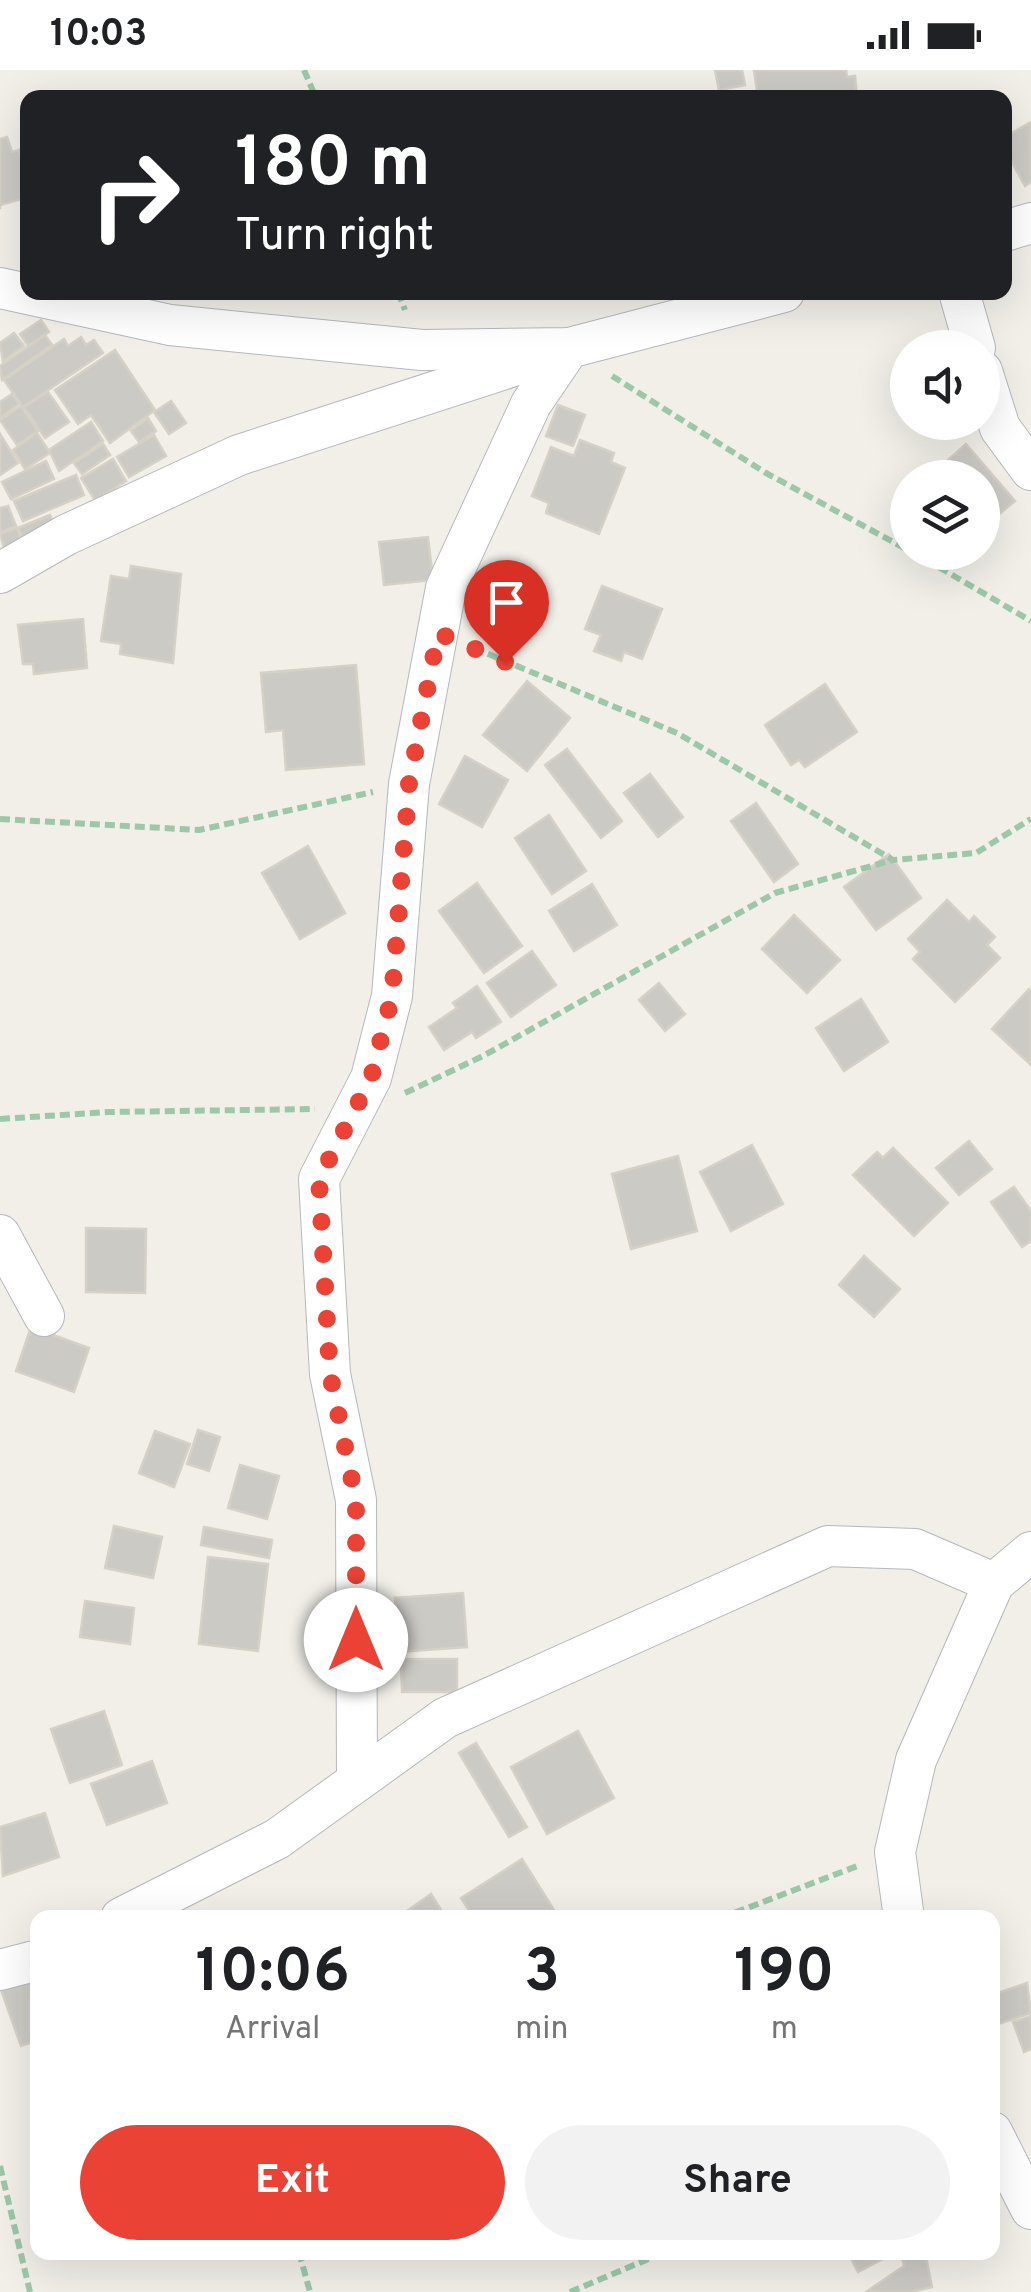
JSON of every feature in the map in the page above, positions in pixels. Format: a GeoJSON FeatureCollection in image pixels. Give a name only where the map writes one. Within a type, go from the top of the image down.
{"type":"FeatureCollection","features":[{"type":"Feature","properties":{"kind":"street"},"geometry":{"type":"LineString","coordinates":[[55,300],[170,325],[310,341],[422,350],[569,348]]}},
{"type":"Feature","properties":{"kind":"street"},"geometry":{"type":"LineString","coordinates":[[0,573],[66,535],[239,455],[569,348],[753,300]]}},
{"type":"Feature","properties":{"kind":"street"},"geometry":{"type":"LineString","coordinates":[[960,300],[970,330]]}},
{"type":"Feature","properties":{"kind":"street"},"geometry":{"type":"LineString","coordinates":[[357,1781],[356,1500],[330,1374],[319,1179],[371,1078],[392,996],[409,784],[446,588],[523,421],[569,348]]}},
{"type":"Feature","properties":{"kind":"street"},"geometry":{"type":"LineString","coordinates":[[1000,428],[1031,470]]}},
{"type":"Feature","properties":{"kind":"street"},"geometry":{"type":"LineString","coordinates":[[0,1235],[44,1316]]}},
{"type":"Feature","properties":{"kind":"street"},"geometry":{"type":"LineString","coordinates":[[137,1910],[277,1839],[445,1718],[828,1546],[915,1548],[994,1583]]}},
{"type":"Feature","properties":{"kind":"street"},"geometry":{"type":"LineString","coordinates":[[903,1910],[896,1852],[916,1760],[994,1583],[1031,1552]]}},
{"type":"Feature","properties":{"kind":"street"},"geometry":{"type":"LineString","coordinates":[[0,1970],[30,1962]]}},
{"type":"Feature","properties":{"kind":"street"},"geometry":{"type":"LineString","coordinates":[[1000,2148],[1031,2210]]}},
{"type":"Feature","properties":{"kind":"path"},"geometry":{"type":"LineString","coordinates":[[569,348],[766,472],[890,540]]}},
{"type":"Feature","properties":{"kind":"path"},"geometry":{"type":"LineString","coordinates":[[943,570],[1031,620]]}},
{"type":"Feature","properties":{"kind":"path"},"geometry":{"type":"LineString","coordinates":[[438,633],[676,733],[893,860]]}},
{"type":"Feature","properties":{"kind":"path"},"geometry":{"type":"LineString","coordinates":[[0,819],[199,830],[409,784]]}},
{"type":"Feature","properties":{"kind":"path"},"geometry":{"type":"LineString","coordinates":[[0,1120],[108,1112],[356,1108],[415,1090],[483,1056],[776,893],[893,860],[976,853],[1031,819]]}},
{"type":"Feature","properties":{"kind":"path"},"geometry":{"type":"LineString","coordinates":[[742,1910],[896,1852]]}},
{"type":"Feature","properties":{"kind":"path"},"geometry":{"type":"LineString","coordinates":[[0,2166],[30,2292]]}},
{"type":"Feature","properties":{"kind":"path"},"geometry":{"type":"LineString","coordinates":[[301,2260],[310,2292]]}},
{"type":"Feature","properties":{"kind":"path"},"geometry":{"type":"LineString","coordinates":[[570,2292],[646,2260]]}},
{"type":"Feature","properties":{"kind":"building"},"geometry":{"type":"Polygon","coordinates":[[[715,70],[742,70],[745,85],[719,90],[715,70]]]}},
{"type":"Feature","properties":{"kind":"building"},"geometry":{"type":"Polygon","coordinates":[[[754,70],[846,70],[847,77],[855,76],[856,90],[757,90],[754,70]]]}},
{"type":"Feature","properties":{"kind":"building"},"geometry":{"type":"Polygon","coordinates":[[[1031,122],[1031,182],[1025,186],[1012,162],[1012,133],[1031,122]]]}},
{"type":"Feature","properties":{"kind":"building"},"geometry":{"type":"Polygon","coordinates":[[[7,137],[12,152],[19,150],[20,154],[20,199],[0,205],[0,139],[7,137]]]}},
{"type":"Feature","properties":{"kind":"building"},"geometry":{"type":"Polygon","coordinates":[[[41,320],[49,332],[28,346],[20,334],[41,320]]]}},
{"type":"Feature","properties":{"kind":"building"},"geometry":{"type":"Polygon","coordinates":[[[14,333],[24,346],[3,361],[0,343],[14,333]]]}},
{"type":"Feature","properties":{"kind":"building"},"geometry":{"type":"Polygon","coordinates":[[[45,335],[52,345],[2,380],[0,366],[45,335]]]}},
{"type":"Feature","properties":{"kind":"building"},"geometry":{"type":"Polygon","coordinates":[[[81,337],[86,345],[94,340],[103,353],[23,407],[4,380],[64,339],[68,346],[81,337]]]}},
{"type":"Feature","properties":{"kind":"building"},"geometry":{"type":"Polygon","coordinates":[[[115,350],[155,410],[110,443],[91,415],[78,424],[55,390],[115,350]]]}},
{"type":"Feature","properties":{"kind":"building"},"geometry":{"type":"Polygon","coordinates":[[[48,392],[69,422],[45,438],[24,407],[48,392]]]}},
{"type":"Feature","properties":{"kind":"building"},"geometry":{"type":"Polygon","coordinates":[[[12,394],[19,404],[0,418],[0,402],[12,394]]]}},
{"type":"Feature","properties":{"kind":"building"},"geometry":{"type":"Polygon","coordinates":[[[171,401],[186,423],[169,434],[154,412],[171,401]]]}},
{"type":"Feature","properties":{"kind":"building"},"geometry":{"type":"Polygon","coordinates":[[[558,405],[585,415],[573,446],[546,436],[558,405]]]}},
{"type":"Feature","properties":{"kind":"building"},"geometry":{"type":"Polygon","coordinates":[[[21,406],[38,431],[17,445],[0,420],[21,406]]]}},
{"type":"Feature","properties":{"kind":"building"},"geometry":{"type":"Polygon","coordinates":[[[148,418],[156,431],[139,442],[131,431],[148,418]]]}},
{"type":"Feature","properties":{"kind":"building"},"geometry":{"type":"Polygon","coordinates":[[[91,422],[103,441],[59,471],[49,450],[91,422]]]}},
{"type":"Feature","properties":{"kind":"building"},"geometry":{"type":"Polygon","coordinates":[[[37,433],[50,453],[25,469],[13,450],[37,433]]]}},
{"type":"Feature","properties":{"kind":"building"},"geometry":{"type":"Polygon","coordinates":[[[0,434],[18,463],[0,475],[0,434]]]}},
{"type":"Feature","properties":{"kind":"building"},"geometry":{"type":"Polygon","coordinates":[[[154,435],[166,456],[129,477],[117,457],[154,435]]]}},
{"type":"Feature","properties":{"kind":"building"},"geometry":{"type":"Polygon","coordinates":[[[580,440],[614,453],[611,462],[625,468],[599,534],[546,513],[549,503],[532,496],[551,447],[574,456],[580,440]]]}},
{"type":"Feature","properties":{"kind":"building"},"geometry":{"type":"Polygon","coordinates":[[[103,444],[110,455],[82,474],[74,463],[103,444]]]}},
{"type":"Feature","properties":{"kind":"building"},"geometry":{"type":"Polygon","coordinates":[[[966,444],[980,460],[948,460],[966,444]]]}},
{"type":"Feature","properties":{"kind":"building"},"geometry":{"type":"Polygon","coordinates":[[[113,459],[126,481],[95,500],[81,478],[113,459]]]}},
{"type":"Feature","properties":{"kind":"building"},"geometry":{"type":"Polygon","coordinates":[[[46,461],[54,479],[11,499],[2,482],[46,461]]]}},
{"type":"Feature","properties":{"kind":"building"},"geometry":{"type":"Polygon","coordinates":[[[76,475],[84,495],[23,521],[14,501],[76,475]]]}},
{"type":"Feature","properties":{"kind":"building"},"geometry":{"type":"Polygon","coordinates":[[[1000,484],[1015,501],[1000,513],[1000,484]]]}},
{"type":"Feature","properties":{"kind":"building"},"geometry":{"type":"Polygon","coordinates":[[[8,506],[16,526],[0,532],[0,508],[8,506]]]}},
{"type":"Feature","properties":{"kind":"building"},"geometry":{"type":"Polygon","coordinates":[[[50,515],[56,530],[25,543],[18,528],[50,515]]]}},
{"type":"Feature","properties":{"kind":"building"},"geometry":{"type":"Polygon","coordinates":[[[17,528],[23,547],[6,554],[0,534],[17,528]]]}},
{"type":"Feature","properties":{"kind":"building"},"geometry":{"type":"Polygon","coordinates":[[[428,537],[433,580],[384,585],[379,542],[428,537]]]}},
{"type":"Feature","properties":{"kind":"building"},"geometry":{"type":"Polygon","coordinates":[[[131,566],[181,574],[173,663],[120,654],[121,644],[101,641],[111,576],[129,579],[131,566]]]}},
{"type":"Feature","properties":{"kind":"building"},"geometry":{"type":"Polygon","coordinates":[[[602,586],[662,609],[642,659],[624,652],[621,661],[594,651],[601,635],[585,629],[602,586]]]}},
{"type":"Feature","properties":{"kind":"building"},"geometry":{"type":"Polygon","coordinates":[[[83,619],[87,668],[34,674],[33,664],[23,664],[18,625],[83,619]]]}},
{"type":"Feature","properties":{"kind":"building"},"geometry":{"type":"Polygon","coordinates":[[[356,665],[364,764],[286,770],[283,730],[266,732],[261,673],[356,665]]]}},
{"type":"Feature","properties":{"kind":"building"},"geometry":{"type":"Polygon","coordinates":[[[527,681],[570,718],[527,771],[483,735],[527,681]]]}},
{"type":"Feature","properties":{"kind":"building"},"geometry":{"type":"Polygon","coordinates":[[[825,684],[857,732],[805,767],[799,760],[791,765],[765,725],[825,684]]]}},
{"type":"Feature","properties":{"kind":"building"},"geometry":{"type":"Polygon","coordinates":[[[567,749],[622,821],[601,838],[545,765],[567,749]]]}},
{"type":"Feature","properties":{"kind":"building"},"geometry":{"type":"Polygon","coordinates":[[[465,756],[508,780],[482,827],[439,804],[465,756]]]}},
{"type":"Feature","properties":{"kind":"building"},"geometry":{"type":"Polygon","coordinates":[[[650,774],[683,817],[658,837],[624,793],[650,774]]]}},
{"type":"Feature","properties":{"kind":"building"},"geometry":{"type":"Polygon","coordinates":[[[756,803],[798,864],[774,882],[731,821],[756,803]]]}},
{"type":"Feature","properties":{"kind":"building"},"geometry":{"type":"Polygon","coordinates":[[[549,815],[586,871],[552,894],[515,838],[549,815]]]}},
{"type":"Feature","properties":{"kind":"building"},"geometry":{"type":"Polygon","coordinates":[[[308,846],[345,913],[300,939],[262,873],[308,846]]]}},
{"type":"Feature","properties":{"kind":"building"},"geometry":{"type":"Polygon","coordinates":[[[889,854],[921,898],[876,930],[844,887],[889,854]]]}},
{"type":"Feature","properties":{"kind":"building"},"geometry":{"type":"Polygon","coordinates":[[[477,883],[522,946],[484,973],[439,911],[477,883]]]}},
{"type":"Feature","properties":{"kind":"building"},"geometry":{"type":"Polygon","coordinates":[[[592,884],[617,925],[574,951],[549,911],[592,884]]]}},
{"type":"Feature","properties":{"kind":"building"},"geometry":{"type":"Polygon","coordinates":[[[947,900],[969,922],[974,916],[995,937],[987,945],[1000,958],[955,1002],[913,959],[920,952],[908,939],[947,900]]]}},
{"type":"Feature","properties":{"kind":"building"},"geometry":{"type":"Polygon","coordinates":[[[794,915],[840,960],[807,993],[762,949],[794,915]]]}},
{"type":"Feature","properties":{"kind":"building"},"geometry":{"type":"Polygon","coordinates":[[[532,951],[556,985],[511,1017],[487,983],[532,951]]]}},
{"type":"Feature","properties":{"kind":"building"},"geometry":{"type":"Polygon","coordinates":[[[659,983],[685,1014],[665,1031],[639,1000],[659,983]]]}},
{"type":"Feature","properties":{"kind":"building"},"geometry":{"type":"Polygon","coordinates":[[[477,986],[501,1022],[476,1038],[472,1032],[444,1050],[429,1027],[457,1008],[453,1003],[477,986]]]}},
{"type":"Feature","properties":{"kind":"building"},"geometry":{"type":"Polygon","coordinates":[[[1031,991],[1031,1065],[992,1029],[1031,991]]]}},
{"type":"Feature","properties":{"kind":"building"},"geometry":{"type":"Polygon","coordinates":[[[861,999],[888,1042],[844,1071],[816,1028],[861,999]]]}},
{"type":"Feature","properties":{"kind":"building"},"geometry":{"type":"Polygon","coordinates":[[[969,1141],[992,1169],[959,1195],[936,1168],[969,1141]]]}},
{"type":"Feature","properties":{"kind":"building"},"geometry":{"type":"Polygon","coordinates":[[[752,1145],[783,1204],[731,1231],[700,1172],[752,1145]]]}},
{"type":"Feature","properties":{"kind":"building"},"geometry":{"type":"Polygon","coordinates":[[[893,1148],[948,1203],[914,1236],[853,1175],[877,1152],[883,1158],[893,1148]]]}},
{"type":"Feature","properties":{"kind":"building"},"geometry":{"type":"Polygon","coordinates":[[[678,1156],[697,1231],[631,1249],[612,1174],[678,1156]]]}},
{"type":"Feature","properties":{"kind":"building"},"geometry":{"type":"Polygon","coordinates":[[[1014,1187],[1031,1211],[1031,1241],[1022,1247],[991,1202],[1014,1187]]]}},
{"type":"Feature","properties":{"kind":"building"},"geometry":{"type":"Polygon","coordinates":[[[86,1228],[146,1229],[145,1293],[86,1292],[86,1228]]]}},
{"type":"Feature","properties":{"kind":"building"},"geometry":{"type":"Polygon","coordinates":[[[864,1256],[900,1289],[874,1317],[839,1285],[864,1256]]]}},
{"type":"Feature","properties":{"kind":"building"},"geometry":{"type":"Polygon","coordinates":[[[31,1327],[89,1348],[74,1392],[16,1371],[31,1327]]]}},
{"type":"Feature","properties":{"kind":"building"},"geometry":{"type":"Polygon","coordinates":[[[198,1430],[220,1437],[209,1471],[187,1464],[198,1430]]]}},
{"type":"Feature","properties":{"kind":"building"},"geometry":{"type":"Polygon","coordinates":[[[155,1431],[190,1444],[174,1487],[139,1473],[155,1431]]]}},
{"type":"Feature","properties":{"kind":"building"},"geometry":{"type":"Polygon","coordinates":[[[240,1465],[279,1476],[267,1519],[228,1508],[240,1465]]]}},
{"type":"Feature","properties":{"kind":"building"},"geometry":{"type":"Polygon","coordinates":[[[114,1526],[162,1537],[153,1578],[105,1568],[114,1526]]]}},
{"type":"Feature","properties":{"kind":"building"},"geometry":{"type":"Polygon","coordinates":[[[204,1527],[272,1540],[269,1558],[201,1545],[204,1527]]]}},
{"type":"Feature","properties":{"kind":"building"},"geometry":{"type":"Polygon","coordinates":[[[208,1557],[268,1564],[258,1651],[199,1644],[208,1557]]]}},
{"type":"Feature","properties":{"kind":"building"},"geometry":{"type":"Polygon","coordinates":[[[463,1593],[467,1647],[399,1652],[395,1598],[463,1593]]]}},
{"type":"Feature","properties":{"kind":"building"},"geometry":{"type":"Polygon","coordinates":[[[85,1601],[134,1608],[130,1644],[80,1637],[85,1601]]]}},
{"type":"Feature","properties":{"kind":"building"},"geometry":{"type":"Polygon","coordinates":[[[401,1659],[457,1659],[457,1692],[402,1692],[401,1659]]]}},
{"type":"Feature","properties":{"kind":"building"},"geometry":{"type":"Polygon","coordinates":[[[104,1711],[122,1765],[70,1783],[51,1729],[104,1711]]]}},
{"type":"Feature","properties":{"kind":"building"},"geometry":{"type":"Polygon","coordinates":[[[578,1731],[614,1798],[547,1834],[511,1767],[578,1731]]]}},
{"type":"Feature","properties":{"kind":"building"},"geometry":{"type":"Polygon","coordinates":[[[476,1743],[527,1827],[509,1837],[459,1753],[476,1743]]]}},
{"type":"Feature","properties":{"kind":"building"},"geometry":{"type":"Polygon","coordinates":[[[152,1761],[167,1803],[107,1825],[91,1784],[152,1761]]]}},
{"type":"Feature","properties":{"kind":"building"},"geometry":{"type":"Polygon","coordinates":[[[45,1813],[59,1857],[3,1876],[0,1827],[45,1813]]]}},
{"type":"Feature","properties":{"kind":"building"},"geometry":{"type":"Polygon","coordinates":[[[522,1859],[554,1910],[469,1910],[461,1898],[522,1859]]]}},
{"type":"Feature","properties":{"kind":"building"},"geometry":{"type":"Polygon","coordinates":[[[431,1894],[441,1910],[408,1910],[431,1894]]]}},
{"type":"Feature","properties":{"kind":"building"},"geometry":{"type":"Polygon","coordinates":[[[30,1970],[30,2043],[21,2046],[0,1987],[30,1970]]]}},
{"type":"Feature","properties":{"kind":"building"},"geometry":{"type":"Polygon","coordinates":[[[1027,1983],[1031,2013],[1000,2023],[1000,1992],[1027,1983]]]}},
{"type":"Feature","properties":{"kind":"building"},"geometry":{"type":"Polygon","coordinates":[[[1031,2016],[1031,2049],[1024,2052],[1013,2022],[1031,2016]]]}},
{"type":"Feature","properties":{"kind":"building"},"geometry":{"type":"Polygon","coordinates":[[[852,2260],[881,2260],[858,2272],[852,2260]]]}},
{"type":"Feature","properties":{"kind":"building"},"geometry":{"type":"Polygon","coordinates":[[[903,2260],[927,2260],[932,2287],[910,2292],[866,2292],[904,2266],[903,2260]]]}},
{"type":"Feature","properties":{"kind":"route"},"geometry":{"type":"LineString","coordinates":[[356,1640],[356,1500],[330,1374],[319,1179],[371,1078],[392,996],[409,784],[438,633],[506,662]]}}]}
